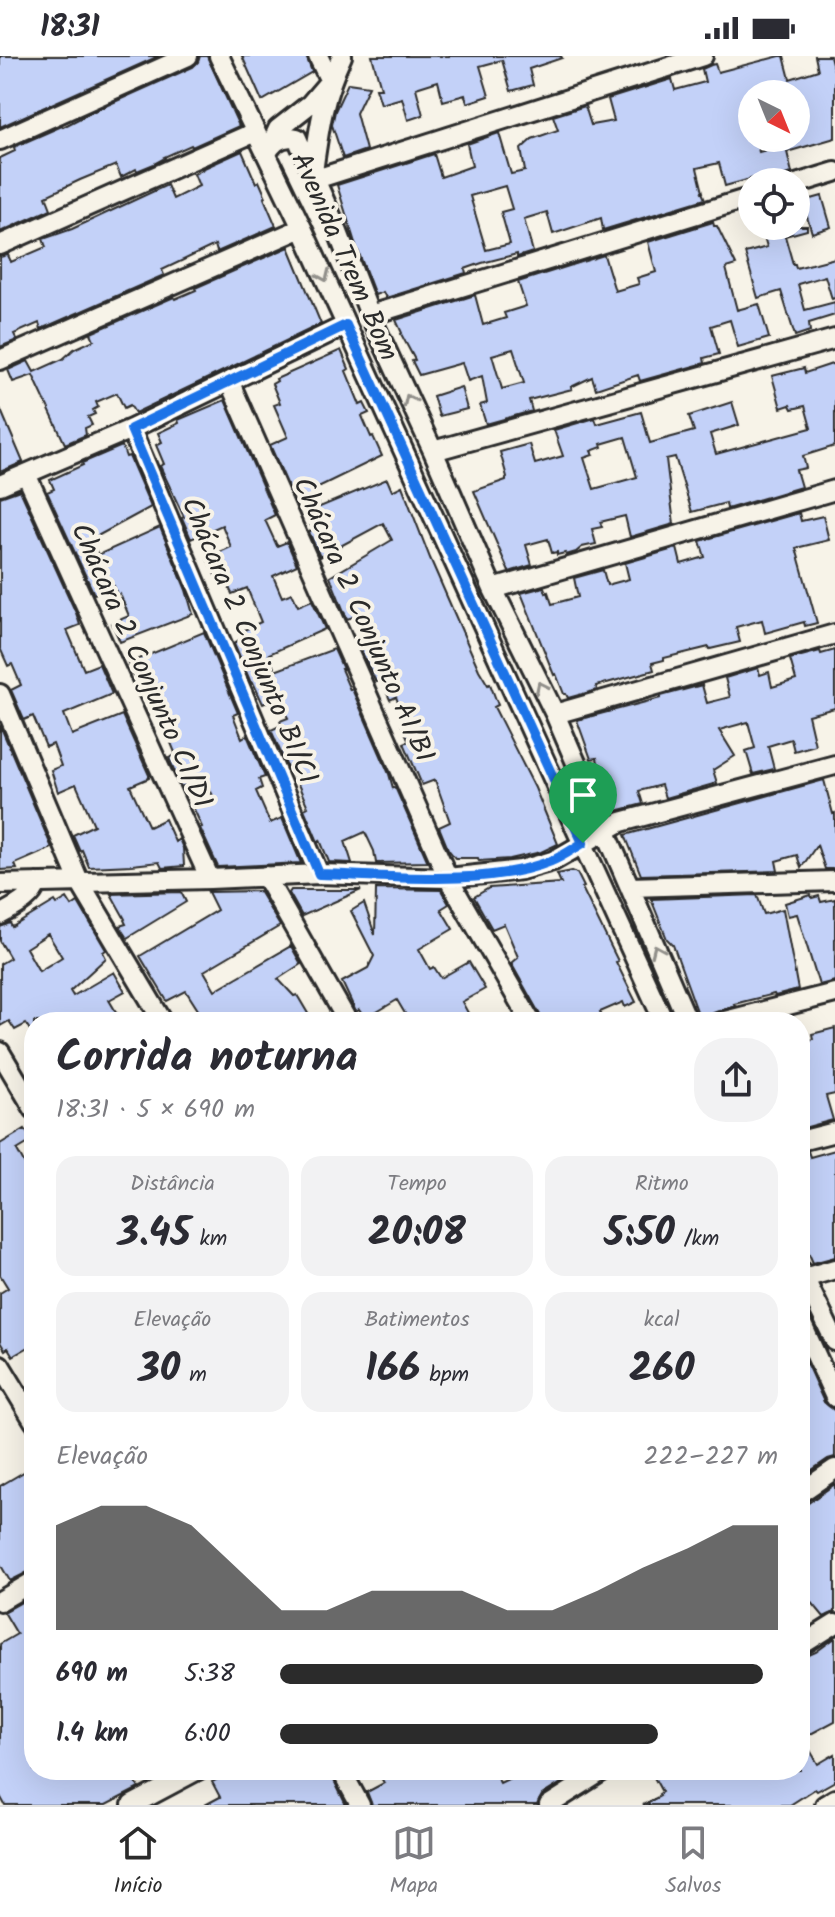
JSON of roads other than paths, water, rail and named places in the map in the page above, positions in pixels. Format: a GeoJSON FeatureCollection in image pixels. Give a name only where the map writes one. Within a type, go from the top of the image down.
{"type":"FeatureCollection","features":[{"type":"Feature","properties":{"kind":"street"},"geometry":{"type":"LineString","coordinates":[[0,140],[188,56]]}},
{"type":"Feature","properties":{"kind":"street"},"geometry":{"type":"LineString","coordinates":[[219,56],[255,132],[269,150],[278,129],[310,104],[330,81]]}},
{"type":"Feature","properties":{"kind":"street"},"geometry":{"type":"LineString","coordinates":[[318,56],[330,81]]}},
{"type":"Feature","properties":{"kind":"street"},"geometry":{"type":"LineString","coordinates":[[342,56],[330,81],[321,116],[315,175],[703,56]]}},
{"type":"Feature","properties":{"kind":"street"},"geometry":{"type":"LineString","coordinates":[[0,245],[255,132]]}},
{"type":"Feature","properties":{"kind":"street","name":"Avenida Trem Bom"},"geometry":{"type":"LineString","coordinates":[[659,1012],[269,150],[290,136],[297,138],[315,175],[370,315],[493,589],[555,714],[684,1012]]}},
{"type":"Feature","properties":{"kind":"street"},"geometry":{"type":"LineString","coordinates":[[810,180],[835,172]]}},
{"type":"Feature","properties":{"kind":"street"},"geometry":{"type":"LineString","coordinates":[[370,315],[738,201]]}},
{"type":"Feature","properties":{"kind":"street"},"geometry":{"type":"LineString","coordinates":[[0,360],[302,228]]}},
{"type":"Feature","properties":{"kind":"street"},"geometry":{"type":"LineString","coordinates":[[0,485],[131,429],[346,325]]}},
{"type":"Feature","properties":{"kind":"street"},"geometry":{"type":"LineString","coordinates":[[433,451],[835,339]]}},
{"type":"Feature","properties":{"kind":"street","name":"Chácara 2 Conjunto A1/B1"},"geometry":{"type":"LineString","coordinates":[[230,383],[448,878],[525,1012]]}},
{"type":"Feature","properties":{"kind":"street","name":"Chácara 2 Conjunto B1/C1"},"geometry":{"type":"LineString","coordinates":[[131,429],[319,874]]}},
{"type":"Feature","properties":{"kind":"street","name":"Chácara 2 Conjunto C1/D1"},"geometry":{"type":"LineString","coordinates":[[26,474],[210,879]]}},
{"type":"Feature","properties":{"kind":"street"},"geometry":{"type":"LineString","coordinates":[[493,589],[835,490]]}},
{"type":"Feature","properties":{"kind":"street"},"geometry":{"type":"LineString","coordinates":[[555,714],[835,634]]}},
{"type":"Feature","properties":{"kind":"street"},"geometry":{"type":"LineString","coordinates":[[0,694],[79,881],[157,1012]]}},
{"type":"Feature","properties":{"kind":"street"},"geometry":{"type":"LineString","coordinates":[[0,884],[319,874],[448,878],[521,870],[553,861],[621,822],[835,765]]}},
{"type":"Feature","properties":{"kind":"street"},"geometry":{"type":"LineString","coordinates":[[265,876],[342,1012]]}},
{"type":"Feature","properties":{"kind":"street"},"geometry":{"type":"LineString","coordinates":[[630,887],[835,881]]}},
{"type":"Feature","properties":{"kind":"street"},"geometry":{"type":"LineString","coordinates":[[0,915],[22,903],[35,891],[37,883]]}},
{"type":"Feature","properties":{"kind":"street"},"geometry":{"type":"LineString","coordinates":[[760,1012],[835,993]]}},
{"type":"Feature","properties":{"kind":"street"},"geometry":{"type":"LineString","coordinates":[[0,1052],[24,1092]]}},
{"type":"Feature","properties":{"kind":"street"},"geometry":{"type":"LineString","coordinates":[[810,1138],[835,1132]]}},
{"type":"Feature","properties":{"kind":"street"},"geometry":{"type":"LineString","coordinates":[[810,1273],[835,1269]]}},
{"type":"Feature","properties":{"kind":"street"},"geometry":{"type":"LineString","coordinates":[[810,1290],[835,1341]]}},
{"type":"Feature","properties":{"kind":"street"},"geometry":{"type":"LineString","coordinates":[[810,1358],[834,1395]]}},
{"type":"Feature","properties":{"kind":"street"},"geometry":{"type":"LineString","coordinates":[[0,1365],[24,1405]]}},
{"type":"Feature","properties":{"kind":"street"},"geometry":{"type":"LineString","coordinates":[[810,1486],[835,1469]]}},
{"type":"Feature","properties":{"kind":"street"},"geometry":{"type":"LineString","coordinates":[[0,1601],[24,1587]]}},
{"type":"Feature","properties":{"kind":"street"},"geometry":{"type":"LineString","coordinates":[[810,1640],[835,1624]]}},
{"type":"Feature","properties":{"kind":"street"},"geometry":{"type":"LineString","coordinates":[[132,1805],[179,1780]]}},
{"type":"Feature","properties":{"kind":"street"},"geometry":{"type":"LineString","coordinates":[[346,1780],[360,1805]]}},
{"type":"Feature","properties":{"kind":"street"},"geometry":{"type":"LineString","coordinates":[[549,1805],[588,1780]]}},
{"type":"Feature","properties":{"kind":"street"},"geometry":{"type":"LineString","coordinates":[[825,1805],[835,1799]]}}]}
